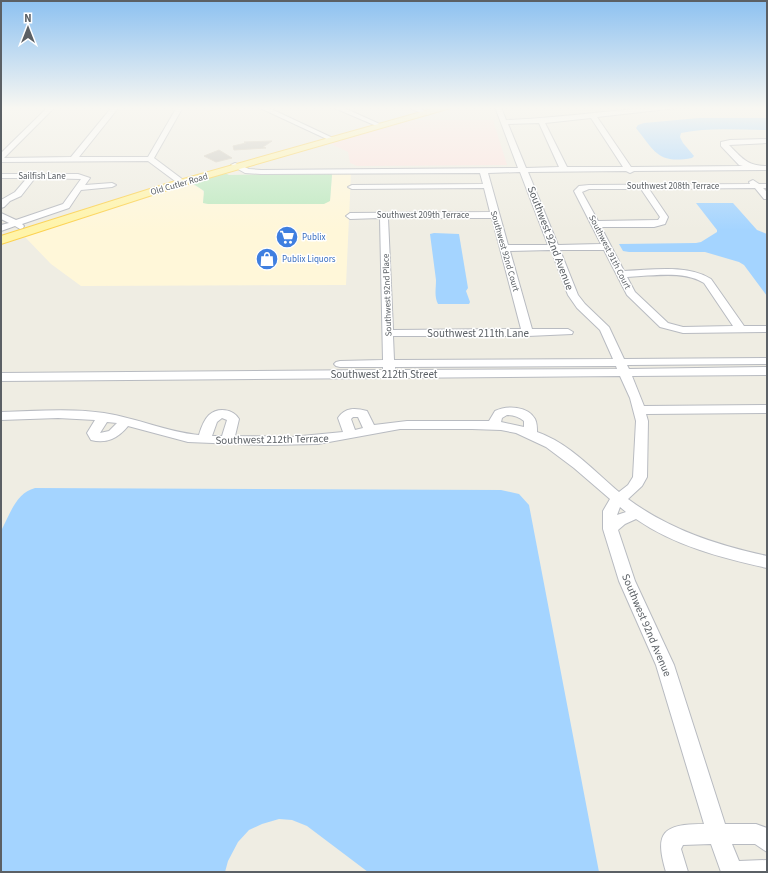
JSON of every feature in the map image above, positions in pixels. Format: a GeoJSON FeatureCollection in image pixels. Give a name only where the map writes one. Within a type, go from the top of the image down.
{"type":"FeatureCollection","features":[{"type":"Feature","properties":{"kind":"main road","name":"Old Cutler Road"},"geometry":{"type":"LineString","coordinates":[[1,239],[23,228],[301,148]]}},
{"type":"Feature","properties":{"kind":"street"},"geometry":{"type":"LineString","coordinates":[[1,159],[12,148]]}},
{"type":"Feature","properties":{"kind":"street"},"geometry":{"type":"LineString","coordinates":[[73,160],[83,148]]}},
{"type":"Feature","properties":{"kind":"street"},"geometry":{"type":"LineString","coordinates":[[150,159],[156,148]]}},
{"type":"Feature","properties":{"kind":"street","name":"Southwest 92nd Avenue"},"geometry":{"type":"LineString","coordinates":[[514,148],[574,297],[602,326],[623,367],[640,410],[642,434],[640,477],[638,483],[613,504],[609,512],[610,529],[630,588],[654,637],[666,666],[718,834],[732,872]]}},
{"type":"Feature","properties":{"kind":"street"},"geometry":{"type":"LineString","coordinates":[[554,148],[564,168]]}},
{"type":"Feature","properties":{"kind":"street"},"geometry":{"type":"LineString","coordinates":[[614,148],[629,170]]}},
{"type":"Feature","properties":{"kind":"street"},"geometry":{"type":"LineString","coordinates":[[727,148],[756,186],[767,197]]}},
{"type":"Feature","properties":{"kind":"street"},"geometry":{"type":"LineString","coordinates":[[1,159],[150,159],[180,182]]}},
{"type":"Feature","properties":{"kind":"street"},"geometry":{"type":"LineString","coordinates":[[237,166],[248,171],[256,172],[524,170],[564,168],[629,170]]}},
{"type":"Feature","properties":{"kind":"street"},"geometry":{"type":"LineString","coordinates":[[741,167],[767,169]]}},
{"type":"Feature","properties":{"kind":"street"},"geometry":{"type":"LineString","coordinates":[[524,170],[629,170],[741,167],[767,169]]}},
{"type":"Feature","properties":{"kind":"street","name":"Southwest 92nd Court"},"geometry":{"type":"LineString","coordinates":[[483,170],[528,332]]}},
{"type":"Feature","properties":{"kind":"street","name":"Sailfish Lane"},"geometry":{"type":"LineString","coordinates":[[1,176],[84,176],[86,179],[79,188]]}},
{"type":"Feature","properties":{"kind":"street"},"geometry":{"type":"LineString","coordinates":[[1,204],[18,194],[33,176]]}},
{"type":"Feature","properties":{"kind":"street"},"geometry":{"type":"LineString","coordinates":[[1,228],[23,228],[64,208],[68,205],[79,188],[112,185]]}},
{"type":"Feature","properties":{"kind":"street"},"geometry":{"type":"LineString","coordinates":[[352,187],[487,186]]}},
{"type":"Feature","properties":{"kind":"street"},"geometry":{"type":"LineString","coordinates":[[595,224],[661,223],[664,217],[643,186]]}},
{"type":"Feature","properties":{"kind":"street","name":"Southwest 208th Terrace"},"geometry":{"type":"LineString","coordinates":[[580,189],[588,187],[643,186],[767,186]]}},
{"type":"Feature","properties":{"kind":"street","name":"Southwest 91th Court"},"geometry":{"type":"LineString","coordinates":[[580,189],[579,193],[620,274],[635,298],[667,326],[683,330],[741,330]]}},
{"type":"Feature","properties":{"kind":"street","name":"Southwest 209th Terrace"},"geometry":{"type":"LineString","coordinates":[[350,216],[495,215]]}},
{"type":"Feature","properties":{"kind":"street"},"geometry":{"type":"LineString","coordinates":[[1,216],[8,218],[23,228]]}},
{"type":"Feature","properties":{"kind":"street","name":"Southwest 92nd Place"},"geometry":{"type":"LineString","coordinates":[[384,216],[389,369]]}},
{"type":"Feature","properties":{"kind":"street"},"geometry":{"type":"LineString","coordinates":[[504,248],[607,247]]}},
{"type":"Feature","properties":{"kind":"street"},"geometry":{"type":"LineString","coordinates":[[620,274],[689,273],[701,276],[708,281],[741,330],[767,329]]}},
{"type":"Feature","properties":{"kind":"street","name":"Southwest 211th Lane"},"geometry":{"type":"LineString","coordinates":[[388,333],[568,332]]}},
{"type":"Feature","properties":{"kind":"street","name":"Southwest 212th Street"},"geometry":{"type":"LineString","coordinates":[[1,377],[389,369],[623,367],[767,362]]}},
{"type":"Feature","properties":{"kind":"street","name":"Southwest 212th Street"},"geometry":{"type":"LineString","coordinates":[[340,364],[389,369]]}},
{"type":"Feature","properties":{"kind":"street","name":"Southwest 212th Street"},"geometry":{"type":"LineString","coordinates":[[623,367],[767,371]]}},
{"type":"Feature","properties":{"kind":"street"},"geometry":{"type":"LineString","coordinates":[[640,410],[767,409]]}},
{"type":"Feature","properties":{"kind":"street"},"geometry":{"type":"LineString","coordinates":[[204,439],[213,417],[219,414],[224,414],[229,415],[233,419],[227,440]]}},
{"type":"Feature","properties":{"kind":"street"},"geometry":{"type":"LineString","coordinates":[[350,435],[344,418],[349,414],[363,414],[370,430]]}},
{"type":"Feature","properties":{"kind":"street","name":"Southwest 212th Terrace"},"geometry":{"type":"LineString","coordinates":[[1,416],[76,415],[104,417],[126,421],[164,433],[204,439],[227,440],[306,440],[406,426],[494,426],[510,428],[531,434],[559,449],[618,499],[637,513],[695,542],[767,562]]}},
{"type":"Feature","properties":{"kind":"street"},"geometry":{"type":"LineString","coordinates":[[104,417],[93,432],[96,437],[109,437],[114,434],[126,421]]}},
{"type":"Feature","properties":{"kind":"street"},"geometry":{"type":"LineString","coordinates":[[610,529],[620,520],[637,513]]}},
{"type":"Feature","properties":{"kind":"street"},"geometry":{"type":"LineString","coordinates":[[677,872],[670,850],[670,843],[677,835],[756,834],[767,841]]}},
{"type":"Feature","properties":{"kind":"street"},"geometry":{"type":"LineString","coordinates":[[737,872],[767,871]]}},
{"type":"Feature","properties":{"kind":"shaded area"},"geometry":{"type":"Polygon","coordinates":[[[339,148],[502,148],[507,165],[357,166],[350,163],[348,152],[339,148]]]}},
{"type":"Feature","properties":{"kind":"shaded area"},"geometry":{"type":"Polygon","coordinates":[[[331,173],[351,173],[346,285],[81,286],[51,264],[25,237],[161,192],[191,184],[202,189],[204,194],[203,203],[208,204],[330,201],[331,173]]]}},
{"type":"Feature","properties":{"kind":"green space"},"geometry":{"type":"Polygon","coordinates":[[[225,173],[229,175],[331,173],[330,201],[324,204],[203,203],[204,191],[192,183],[225,173]]]}},
{"type":"Feature","properties":{"kind":"water"},"geometry":{"type":"Polygon","coordinates":[[[651,148],[687,148],[694,156],[692,158],[672,159],[664,157],[651,148]]]}},
{"type":"Feature","properties":{"kind":"water"},"geometry":{"type":"Polygon","coordinates":[[[696,203],[733,203],[757,230],[767,234],[767,296],[744,265],[739,262],[705,252],[623,251],[619,244],[696,243],[701,242],[717,232],[696,203]]]}},
{"type":"Feature","properties":{"kind":"water"},"geometry":{"type":"Polygon","coordinates":[[[430,234],[459,234],[468,288],[466,291],[470,302],[469,304],[438,304],[430,234]]]}},
{"type":"Feature","properties":{"kind":"water"},"geometry":{"type":"Polygon","coordinates":[[[35,488],[501,490],[519,494],[529,505],[599,872],[368,872],[307,826],[292,820],[279,819],[249,830],[238,842],[228,861],[225,872],[1,872],[1,531],[18,499],[23,494],[35,488]]]}},
{"type":"Feature","properties":{"kind":"building"},"geometry":{"type":"Polygon","coordinates":[[[233,148],[266,148],[234,150],[233,148]]]}},
{"type":"Feature","properties":{"kind":"building"},"geometry":{"type":"Polygon","coordinates":[[[219,150],[232,158],[216,162],[204,156],[219,150]]]}},
{"type":"Feature","properties":{"kind":"place","name":"Publix"},"geometry":{"type":"Point","coordinates":[287,237]}},
{"type":"Feature","properties":{"kind":"place","name":"Publix Liquors"},"geometry":{"type":"Point","coordinates":[267,259]}}]}
